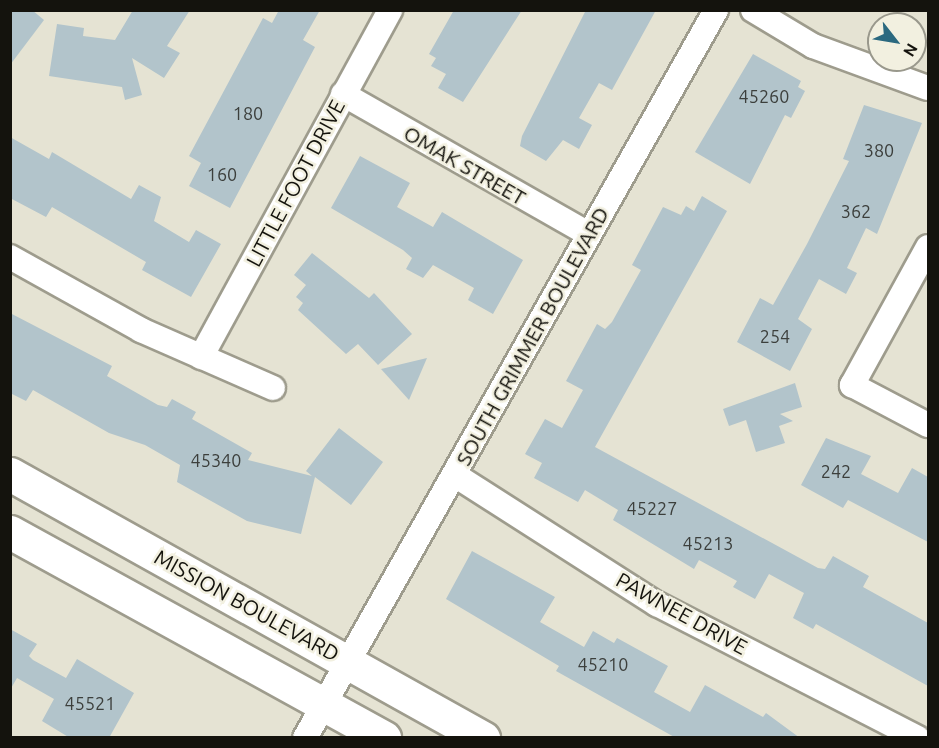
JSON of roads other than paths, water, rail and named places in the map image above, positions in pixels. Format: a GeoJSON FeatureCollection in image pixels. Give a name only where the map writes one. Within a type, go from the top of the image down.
{"type":"FeatureCollection","features":[{"type":"Feature","properties":{"kind":"main road","name":"MISSION BOULEVARD"},"geometry":{"type":"LineString","coordinates":[[10,474],[483,738]]}},
{"type":"Feature","properties":{"kind":"main road"},"geometry":{"type":"LineString","coordinates":[[10,532],[324,701],[384,738]]}},
{"type":"Feature","properties":{"kind":"street","name":"LITTLE FOOT DRIVE"},"geometry":{"type":"LineString","coordinates":[[201,357],[390,10]]}},
{"type":"Feature","properties":{"kind":"street","name":"SOUTH GRIMMER BOULEVARD"},"geometry":{"type":"LineString","coordinates":[[305,738],[346,660],[455,475],[588,234],[716,10]]}},
{"type":"Feature","properties":{"kind":"street"},"geometry":{"type":"LineString","coordinates":[[753,10],[813,46],[928,87]]}},
{"type":"Feature","properties":{"kind":"street","name":"OMAK STREET"},"geometry":{"type":"LineString","coordinates":[[343,93],[588,234]]}},
{"type":"Feature","properties":{"kind":"street"},"geometry":{"type":"LineString","coordinates":[[928,247],[852,385],[928,425]]}},
{"type":"Feature","properties":{"kind":"street"},"geometry":{"type":"LineString","coordinates":[[10,257],[141,330],[273,388]]}},
{"type":"Feature","properties":{"kind":"street","name":"PAWNEE DRIVE"},"geometry":{"type":"LineString","coordinates":[[455,475],[657,604],[918,738]]}}]}
